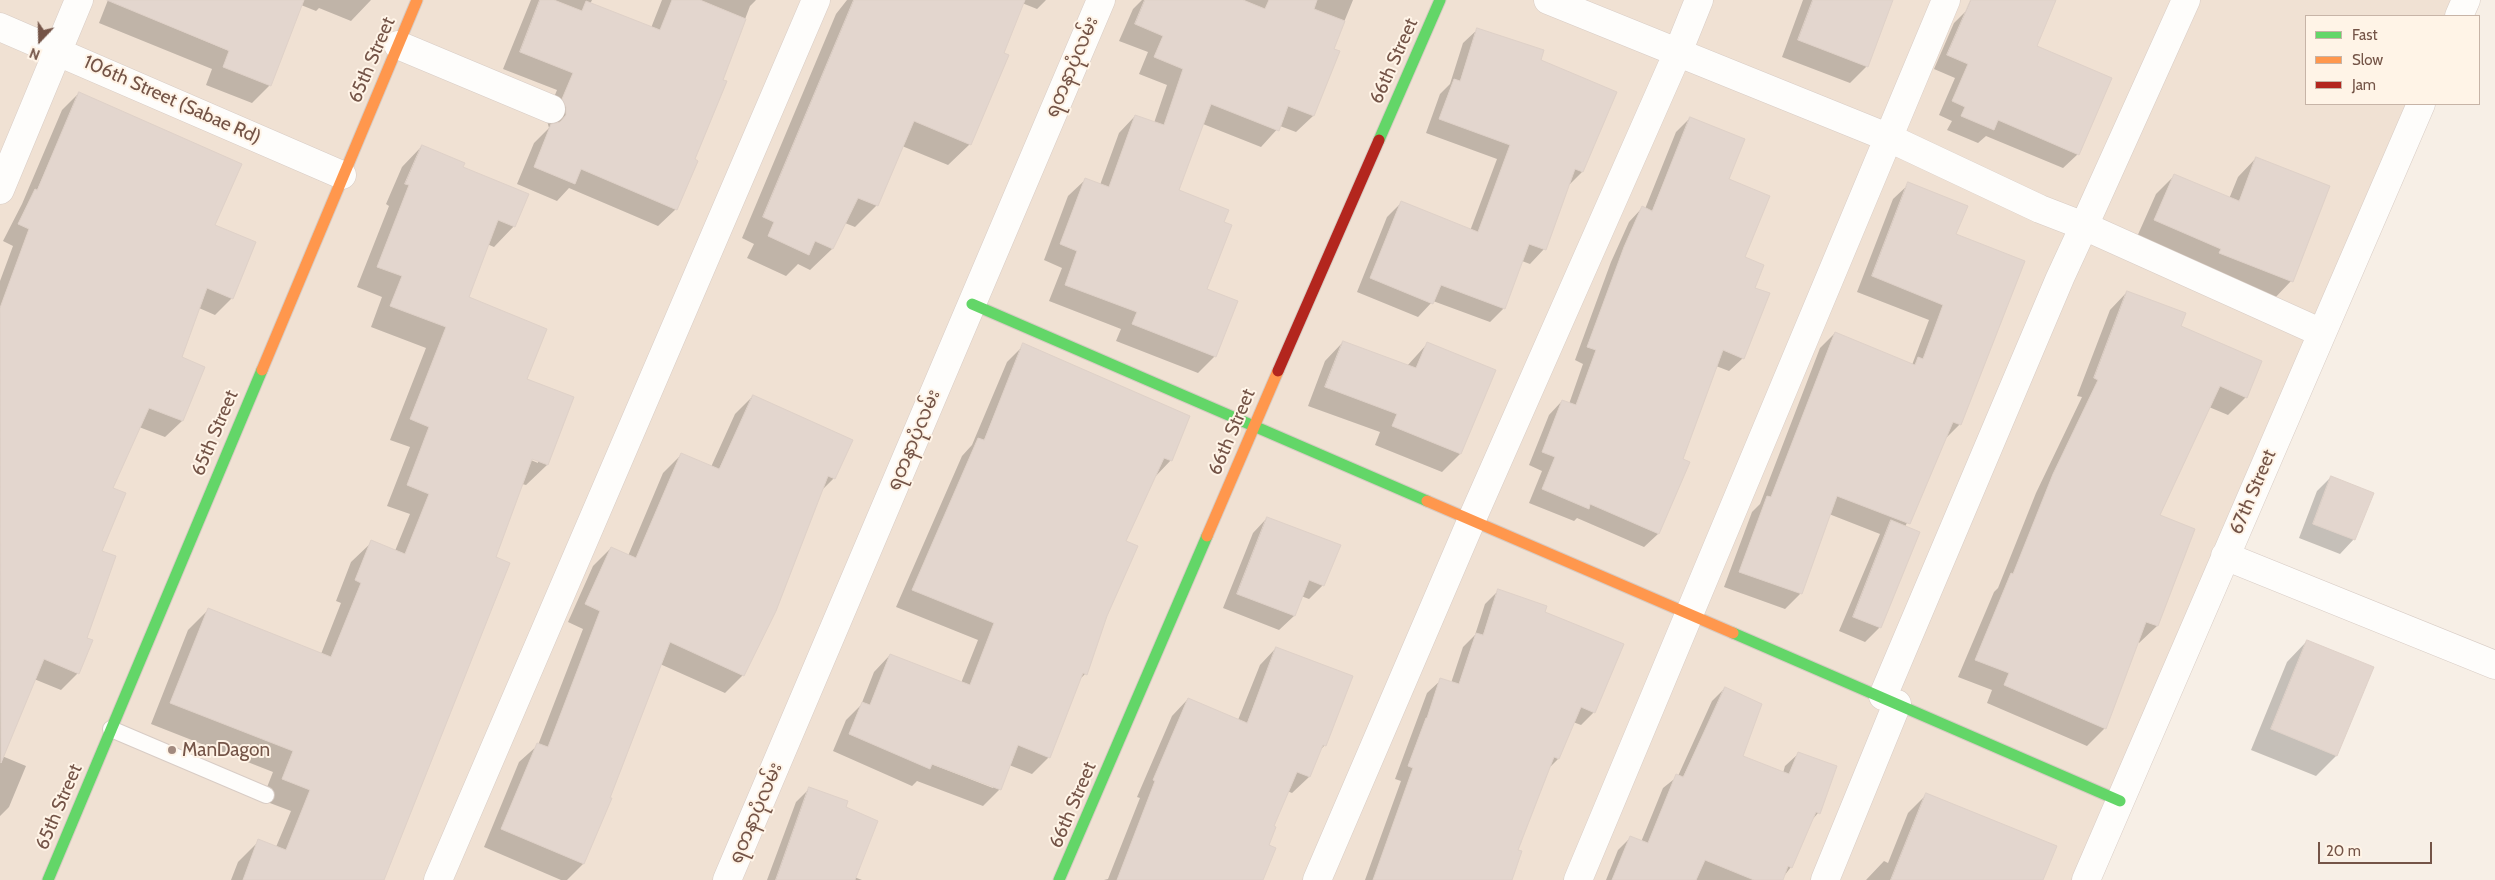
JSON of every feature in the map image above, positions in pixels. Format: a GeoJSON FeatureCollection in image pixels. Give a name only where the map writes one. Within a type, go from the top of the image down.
{"type":"FeatureCollection","features":[{"type":"Feature","properties":{"kind":"street"},"geometry":{"type":"LineString","coordinates":[[0,190],[79,0]]}},
{"type":"Feature","properties":{"kind":"street","name":"65th Street"},"geometry":{"type":"LineString","coordinates":[[48,880],[417,0]]}},
{"type":"Feature","properties":{"kind":"street"},"geometry":{"type":"LineString","coordinates":[[438,880],[816,0]]}},
{"type":"Feature","properties":{"kind":"street","name":"ရတနာပုံလမ်း"},"geometry":{"type":"LineString","coordinates":[[727,880],[1101,0]]}},
{"type":"Feature","properties":{"kind":"street","name":"66th Street"},"geometry":{"type":"LineString","coordinates":[[1059,880],[1440,0]]}},
{"type":"Feature","properties":{"kind":"street"},"geometry":{"type":"LineString","coordinates":[[1548,0],[1888,137],[2040,210],[2084,226],[2322,332]]}},
{"type":"Feature","properties":{"kind":"street"},"geometry":{"type":"LineString","coordinates":[[1317,880],[1699,0]]}},
{"type":"Feature","properties":{"kind":"street"},"geometry":{"type":"LineString","coordinates":[[1578,880],[1688,613],[1946,0]]}},
{"type":"Feature","properties":{"kind":"street"},"geometry":{"type":"LineString","coordinates":[[1825,880],[1890,700],[2060,278],[2186,0]]}},
{"type":"Feature","properties":{"kind":"street"},"geometry":{"type":"LineString","coordinates":[[2459,15],[2466,0]]}},
{"type":"Feature","properties":{"kind":"street","name":"106th Street (Sabae Rd)"},"geometry":{"type":"LineString","coordinates":[[0,28],[58,51],[342,175]]}},
{"type":"Feature","properties":{"kind":"street"},"geometry":{"type":"LineString","coordinates":[[398,45],[551,109]]}},
{"type":"Feature","properties":{"kind":"street","name":"67th Street"},"geometry":{"type":"LineString","coordinates":[[2086,880],[2421,105]]}},
{"type":"Feature","properties":{"kind":"street"},"geometry":{"type":"LineString","coordinates":[[972,304],[2120,801]]}},
{"type":"Feature","properties":{"kind":"street"},"geometry":{"type":"LineString","coordinates":[[2225,556],[2495,665]]}},
{"type":"Feature","properties":{"kind":"lane"},"geometry":{"type":"LineString","coordinates":[[111,729],[266,795]]}},
{"type":"Feature","properties":{"kind":"shaded area"},"geometry":{"type":"Polygon","coordinates":[[[0,0],[2455,0],[2448,15],[2305,15],[2305,105],[2411,105],[2082,880],[0,880],[0,0]]]}},
{"type":"Feature","properties":{"kind":"building"},"geometry":{"type":"Polygon","coordinates":[[[107,0],[304,0],[271,86],[223,67],[229,51],[107,0]]]}},
{"type":"Feature","properties":{"kind":"building"},"geometry":{"type":"Polygon","coordinates":[[[540,0],[554,0],[582,11],[586,1],[660,30],[672,0],[700,0],[746,19],[723,80],[727,81],[695,159],[698,161],[677,210],[581,169],[575,184],[534,167],[551,124],[560,122],[566,115],[566,107],[562,99],[573,73],[520,52],[540,0]]]}},
{"type":"Feature","properties":{"kind":"building"},"geometry":{"type":"Polygon","coordinates":[[[854,0],[1025,0],[1004,53],[1009,55],[971,145],[914,121],[878,206],[858,198],[833,249],[815,241],[809,255],[768,236],[774,222],[763,217],[854,0]]]}},
{"type":"Feature","properties":{"kind":"building"},"geometry":{"type":"Polygon","coordinates":[[[1145,0],[1243,0],[1265,9],[1269,0],[1317,0],[1314,9],[1345,21],[1334,49],[1340,51],[1314,116],[1288,106],[1279,131],[1211,104],[1179,190],[1229,210],[1224,222],[1232,225],[1207,289],[1238,301],[1216,357],[1132,324],[1137,312],[1065,285],[1077,251],[1060,244],[1085,178],[1109,187],[1135,115],[1164,125],[1183,69],[1154,57],[1163,36],[1135,24],[1145,0]]]}},
{"type":"Feature","properties":{"kind":"building"},"geometry":{"type":"Polygon","coordinates":[[[1813,0],[1893,0],[1868,67],[1798,40],[1813,0]]]}},
{"type":"Feature","properties":{"kind":"building"},"geometry":{"type":"Polygon","coordinates":[[[1971,0],[2056,0],[2037,46],[2112,78],[2079,155],[1998,120],[1994,130],[1961,116],[1965,107],[1952,101],[1968,64],[1947,55],[1971,0]]]}},
{"type":"Feature","properties":{"kind":"building"},"geometry":{"type":"Polygon","coordinates":[[[1477,28],[1544,50],[1541,60],[1617,92],[1583,172],[1575,169],[1546,250],[1529,244],[1505,309],[1441,285],[1433,304],[1370,278],[1401,201],[1478,232],[1510,145],[1439,119],[1454,79],[1460,81],[1477,28]]]}},
{"type":"Feature","properties":{"kind":"building"},"geometry":{"type":"Polygon","coordinates":[[[79,92],[242,164],[215,225],[256,242],[233,299],[207,288],[182,357],[205,367],[183,421],[149,408],[113,488],[126,493],[102,551],[116,556],[87,638],[93,640],[79,674],[44,659],[1,763],[0,308],[29,229],[18,224],[35,189],[37,190],[79,92]]]}},
{"type":"Feature","properties":{"kind":"building"},"geometry":{"type":"Polygon","coordinates":[[[1690,117],[1745,139],[1729,179],[1770,196],[1745,257],[1764,265],[1755,288],[1770,293],[1744,359],[1723,350],[1683,459],[1690,462],[1659,534],[1590,504],[1589,509],[1542,489],[1555,457],[1542,452],[1562,400],[1576,405],[1596,350],[1587,347],[1624,247],[1642,206],[1652,211],[1690,117]]]}},
{"type":"Feature","properties":{"kind":"building"},"geometry":{"type":"Polygon","coordinates":[[[422,145],[465,163],[463,167],[529,194],[515,227],[498,220],[469,297],[547,329],[527,379],[574,397],[548,465],[532,459],[496,557],[510,563],[384,880],[243,880],[258,839],[286,850],[310,790],[282,779],[293,751],[170,703],[208,608],[331,657],[361,583],[355,580],[371,540],[405,554],[429,494],[407,485],[429,427],[410,419],[446,327],[390,306],[402,276],[377,267],[409,185],[405,184],[422,145]]]}},
{"type":"Feature","properties":{"kind":"building"},"geometry":{"type":"Polygon","coordinates":[[[2256,157],[2330,186],[2293,282],[2219,253],[2221,249],[2154,220],[2174,174],[2239,201],[2256,157]]]}},
{"type":"Feature","properties":{"kind":"building"},"geometry":{"type":"Polygon","coordinates":[[[1908,182],[1968,206],[1956,234],[2025,261],[1961,425],[1953,422],[1910,524],[1837,496],[1802,594],[1739,572],[1767,496],[1771,497],[1835,332],[1915,365],[1918,357],[1923,359],[1943,305],[1872,276],[1908,182]]]}},
{"type":"Feature","properties":{"kind":"building"},"geometry":{"type":"Polygon","coordinates":[[[2127,291],[2186,313],[2181,326],[2262,361],[2247,398],[2220,386],[2160,515],[2195,529],[2158,626],[2146,622],[2106,729],[2004,685],[2009,673],[1975,660],[2011,573],[2013,574],[2053,474],[2098,380],[2094,378],[2127,291]]]}},
{"type":"Feature","properties":{"kind":"building"},"geometry":{"type":"Polygon","coordinates":[[[1343,341],[1416,368],[1427,342],[1496,370],[1461,454],[1392,426],[1397,414],[1325,387],[1343,341]]]}},
{"type":"Feature","properties":{"kind":"building"},"geometry":{"type":"Polygon","coordinates":[[[1023,343],[1190,416],[1172,461],[1164,458],[1126,541],[1138,546],[1107,616],[1087,675],[1083,673],[1050,758],[1018,745],[1001,790],[932,764],[930,769],[849,734],[862,702],[870,705],[890,654],[970,685],[994,623],[912,590],[978,438],[984,440],[1023,343]]]}},
{"type":"Feature","properties":{"kind":"building"},"geometry":{"type":"Polygon","coordinates":[[[753,395],[853,440],[835,479],[828,476],[776,611],[744,676],[670,642],[610,798],[612,798],[584,864],[501,829],[537,743],[548,747],[600,611],[585,604],[611,547],[636,558],[681,453],[719,469],[753,395]]]}},
{"type":"Feature","properties":{"kind":"building"},"geometry":{"type":"Polygon","coordinates":[[[2331,476],[2374,493],[2355,540],[2313,524],[2331,476]]]}},
{"type":"Feature","properties":{"kind":"building"},"geometry":{"type":"Polygon","coordinates":[[[1267,517],[1341,545],[1324,586],[1309,580],[1295,616],[1237,594],[1267,517]]]}},
{"type":"Feature","properties":{"kind":"building"},"geometry":{"type":"Polygon","coordinates":[[[1891,520],[1920,532],[1881,628],[1853,617],[1891,520]]]}},
{"type":"Feature","properties":{"kind":"building"},"geometry":{"type":"Polygon","coordinates":[[[1498,589],[1547,606],[1545,612],[1624,644],[1595,713],[1581,707],[1559,759],[1554,757],[1518,850],[1522,851],[1512,880],[1373,880],[1413,768],[1408,766],[1440,678],[1459,684],[1476,633],[1483,635],[1498,589]]]}},
{"type":"Feature","properties":{"kind":"building"},"geometry":{"type":"Polygon","coordinates":[[[2307,640],[2374,667],[2337,756],[2271,729],[2307,640]]]}},
{"type":"Feature","properties":{"kind":"building"},"geometry":{"type":"Polygon","coordinates":[[[1276,647],[1353,676],[1326,746],[1323,745],[1310,777],[1297,772],[1274,826],[1276,827],[1269,845],[1276,848],[1263,880],[1117,880],[1155,781],[1153,780],[1188,698],[1247,723],[1276,647]]]}},
{"type":"Feature","properties":{"kind":"building"},"geometry":{"type":"Polygon","coordinates":[[[1725,687],[1762,704],[1743,756],[1789,774],[1798,752],[1837,766],[1820,814],[1816,812],[1792,868],[1788,866],[1783,880],[1754,880],[1705,860],[1696,880],[1612,880],[1630,836],[1648,843],[1676,774],[1683,777],[1725,687]]]}},
{"type":"Feature","properties":{"kind":"building"},"geometry":{"type":"Polygon","coordinates":[[[809,787],[848,801],[846,807],[878,821],[855,880],[776,880],[809,787]]]}},
{"type":"Feature","properties":{"kind":"building"},"geometry":{"type":"Polygon","coordinates":[[[1926,793],[2057,846],[2043,880],[1891,880],[1926,793]]]}},
{"type":"Feature","properties":{"kind":"traffic: fast"},"geometry":{"type":"LineString","coordinates":[[1379,140],[1440,0]]}},
{"type":"Feature","properties":{"kind":"traffic: fast"},"geometry":{"type":"LineString","coordinates":[[972,304],[1427,501]]}},
{"type":"Feature","properties":{"kind":"traffic: fast"},"geometry":{"type":"LineString","coordinates":[[48,880],[262,370]]}},
{"type":"Feature","properties":{"kind":"traffic: fast"},"geometry":{"type":"LineString","coordinates":[[1059,880],[1207,536]]}},
{"type":"Feature","properties":{"kind":"traffic: fast"},"geometry":{"type":"LineString","coordinates":[[1733,633],[2120,801]]}},
{"type":"Feature","properties":{"kind":"traffic: slow"},"geometry":{"type":"LineString","coordinates":[[262,370],[417,0]]}},
{"type":"Feature","properties":{"kind":"traffic: slow"},"geometry":{"type":"LineString","coordinates":[[1207,536],[1278,371]]}},
{"type":"Feature","properties":{"kind":"traffic: slow"},"geometry":{"type":"LineString","coordinates":[[1427,501],[1733,633]]}},
{"type":"Feature","properties":{"kind":"traffic: jam"},"geometry":{"type":"LineString","coordinates":[[1278,371],[1379,140]]}},
{"type":"Feature","properties":{"kind":"place","name":"ManDagon"},"geometry":{"type":"Point","coordinates":[172,750]}}]}
